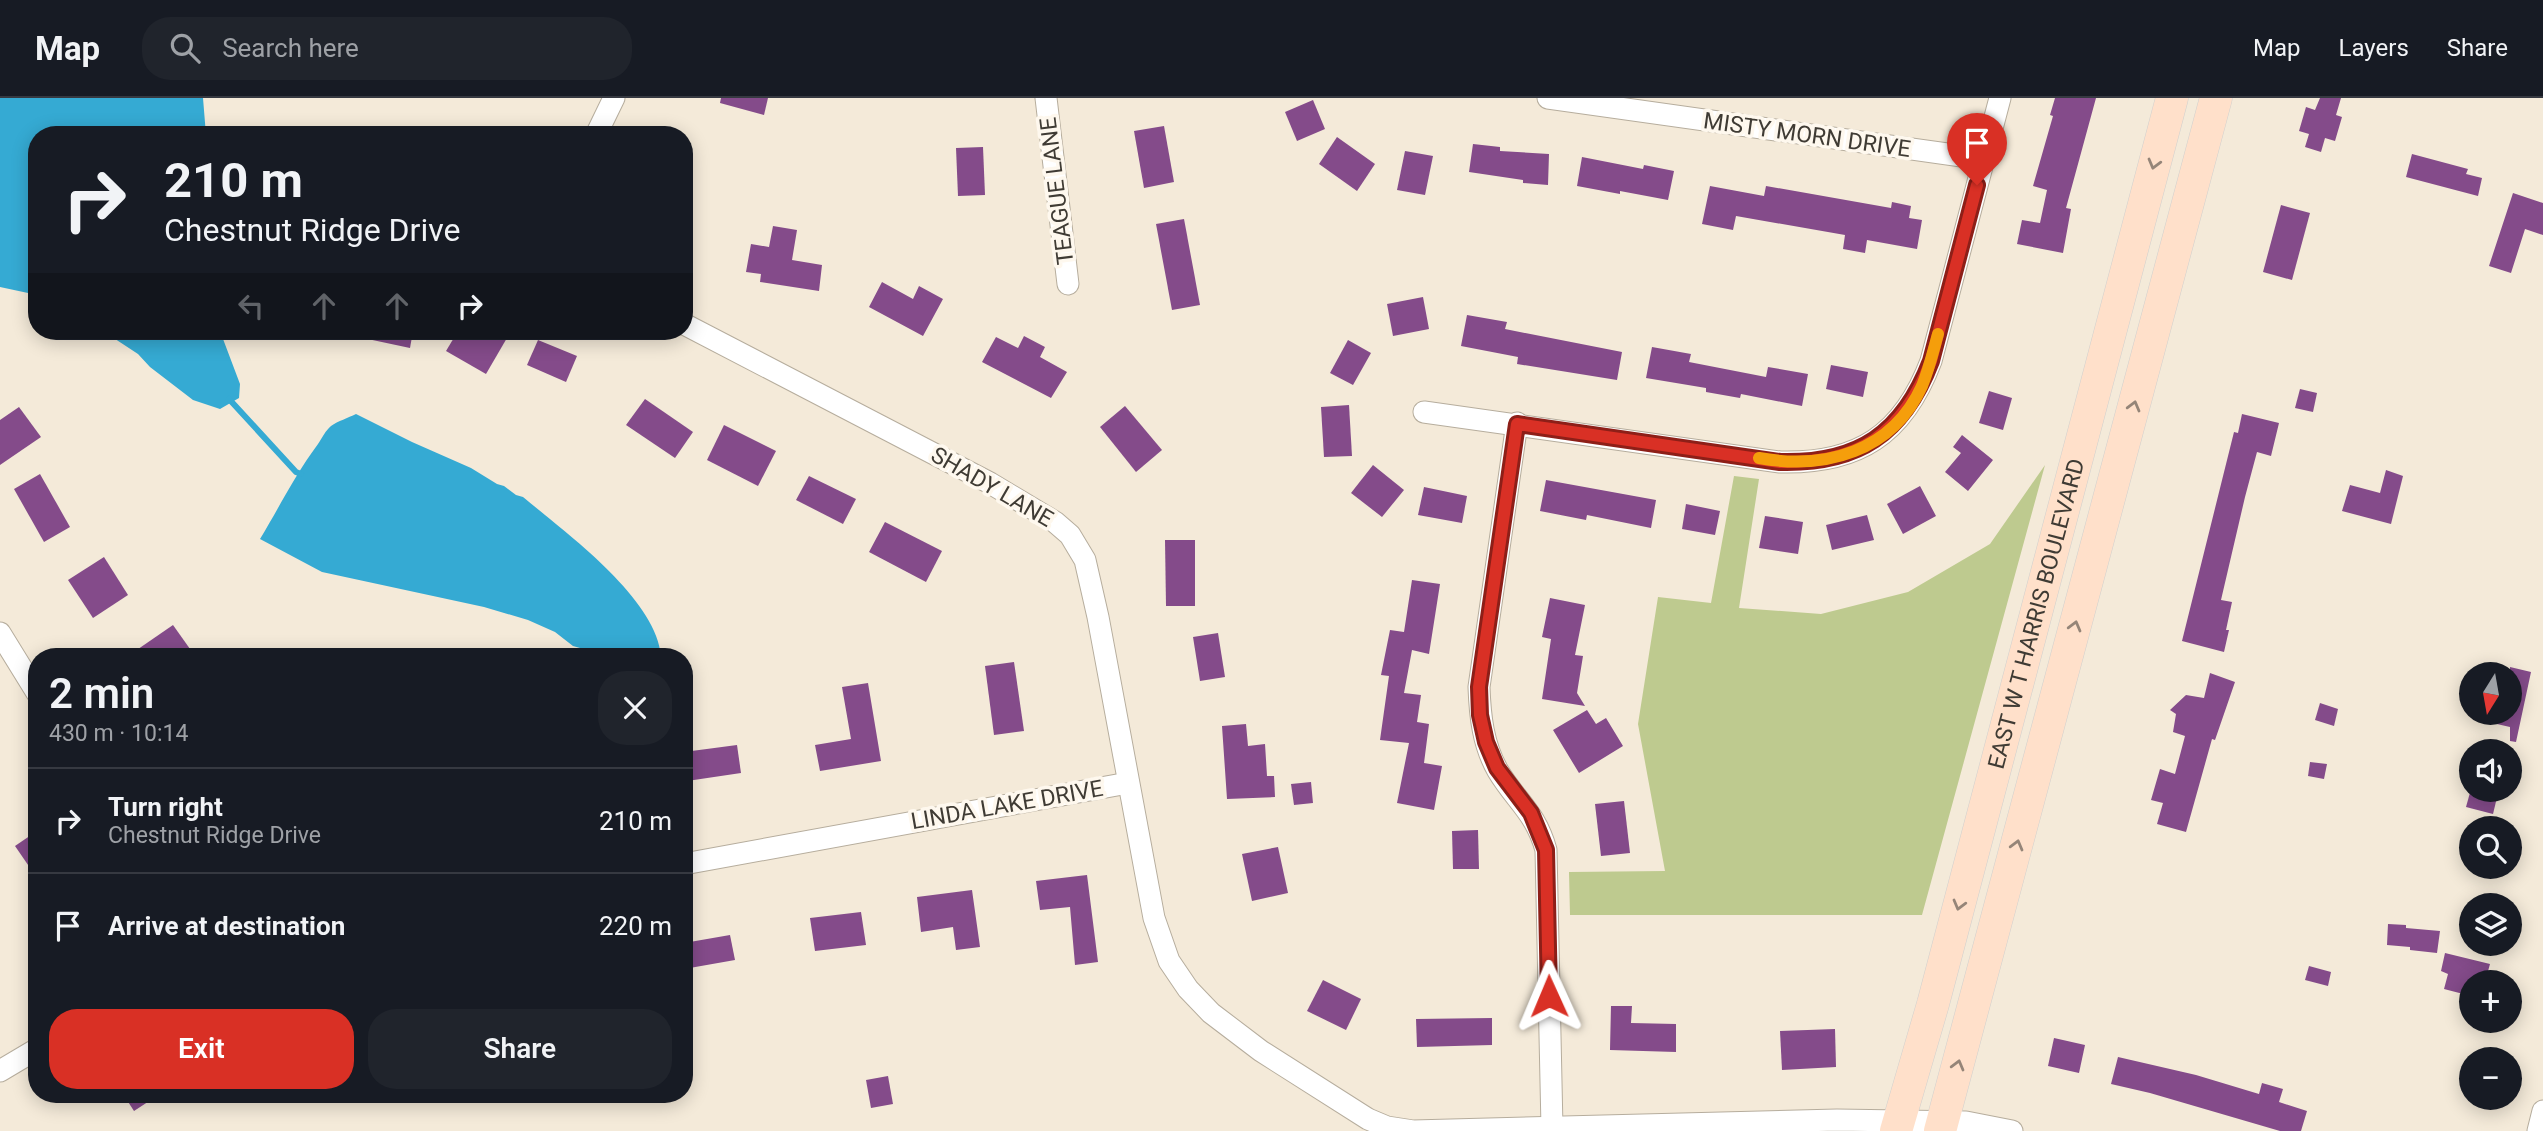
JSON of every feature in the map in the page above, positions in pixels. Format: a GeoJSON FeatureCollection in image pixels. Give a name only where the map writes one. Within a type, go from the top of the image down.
{"type":"FeatureCollection","features":[{"type":"Feature","properties":{"kind":"main road","name":"EAST W T HARRIS BOULEVARD"},"geometry":{"type":"LineString","coordinates":[[1898,1126],[1933,1004],[2172,98]]}},
{"type":"Feature","properties":{"kind":"main road","name":"EAST W T HARRIS BOULEVARD"},"geometry":{"type":"LineString","coordinates":[[1941,1126],[2216,98]]}},
{"type":"Feature","properties":{"kind":"street"},"geometry":{"type":"LineString","coordinates":[[600,126],[614,98]]}},
{"type":"Feature","properties":{"kind":"street","name":"TEAGUE LANE"},"geometry":{"type":"LineString","coordinates":[[1046,98],[1068,284]]}},
{"type":"Feature","properties":{"kind":"street","name":"MISTY MORN DRIVE"},"geometry":{"type":"LineString","coordinates":[[1548,98],[1983,159]]}},
{"type":"Feature","properties":{"kind":"street"},"geometry":{"type":"LineString","coordinates":[[1424,412],[1780,462],[1822,461],[1850,454],[1875,441],[1897,422],[1921,387],[1931,361],[2000,98]]}},
{"type":"Feature","properties":{"kind":"street","name":"SHADY LANE"},"geometry":{"type":"LineString","coordinates":[[693,329],[990,483],[1055,522],[1070,535],[1084,560],[1098,617],[1128,783]]}},
{"type":"Feature","properties":{"kind":"street"},"geometry":{"type":"LineString","coordinates":[[1517,424],[1479,687],[1480,715],[1486,742],[1497,768],[1531,813],[1546,850],[1552,1128]]}},
{"type":"Feature","properties":{"kind":"street"},"geometry":{"type":"LineString","coordinates":[[0,633],[28,679]]}},
{"type":"Feature","properties":{"kind":"street","name":"LINDA LAKE DRIVE"},"geometry":{"type":"LineString","coordinates":[[693,862],[1128,783],[1154,918],[1165,952],[1188,989],[1212,1013],[1261,1051],[1387,1129],[1552,1128],[1790,1121],[1898,1126],[1990,1125],[2012,1131]]}},
{"type":"Feature","properties":{"kind":"street"},"geometry":{"type":"LineString","coordinates":[[0,1071],[28,1054]]}},
{"type":"Feature","properties":{"kind":"street"},"geometry":{"type":"LineString","coordinates":[[2538,1131],[2543,1111]]}},
{"type":"Feature","properties":{"kind":"green space"},"geometry":{"type":"Polygon","coordinates":[[[2045,465],[1922,915],[1570,915],[1569,872],[1665,871],[1638,724],[1658,597],[1711,603],[1734,476],[1759,479],[1739,608],[1821,614],[1908,592],[1990,544],[2045,465]]]}},
{"type":"Feature","properties":{"kind":"water"},"geometry":{"type":"Polygon","coordinates":[[[0,98],[203,98],[205,126],[28,126],[28,293],[0,287],[0,98]]]}},
{"type":"Feature","properties":{"kind":"water"},"geometry":{"type":"Polygon","coordinates":[[[117,340],[223,340],[240,384],[239,398],[220,409],[193,400],[150,367],[138,354],[117,340]]]}},
{"type":"Feature","properties":{"kind":"water"},"geometry":{"type":"Polygon","coordinates":[[[356,414],[471,468],[523,497],[584,548],[626,590],[643,612],[655,634],[659,648],[580,648],[555,632],[528,620],[484,607],[322,572],[260,539],[327,430],[356,414]]]}},
{"type":"Feature","properties":{"kind":"building"},"geometry":{"type":"Polygon","coordinates":[[[721,98],[768,98],[764,115],[720,103],[721,98]]]}},
{"type":"Feature","properties":{"kind":"building"},"geometry":{"type":"Polygon","coordinates":[[[2055,98],[2096,98],[2066,208],[2071,209],[2063,253],[2017,244],[2022,220],[2040,223],[2047,190],[2033,186],[2053,116],[2050,115],[2055,98]]]}},
{"type":"Feature","properties":{"kind":"building"},"geometry":{"type":"Polygon","coordinates":[[[2320,98],[2341,98],[2336,115],[2342,117],[2335,141],[2325,138],[2321,152],[2305,147],[2309,134],[2299,131],[2306,107],[2315,110],[2320,98]]]}},
{"type":"Feature","properties":{"kind":"building"},"geometry":{"type":"Polygon","coordinates":[[[1313,100],[1325,129],[1297,141],[1285,112],[1313,100]]]}},
{"type":"Feature","properties":{"kind":"building"},"geometry":{"type":"Polygon","coordinates":[[[1164,126],[1174,182],[1144,188],[1134,131],[1164,126]]]}},
{"type":"Feature","properties":{"kind":"building"},"geometry":{"type":"Polygon","coordinates":[[[1337,137],[1375,164],[1357,191],[1319,164],[1337,137]]]}},
{"type":"Feature","properties":{"kind":"building"},"geometry":{"type":"Polygon","coordinates":[[[1473,144],[1500,147],[1500,151],[1549,154],[1548,185],[1469,172],[1473,144]]]}},
{"type":"Feature","properties":{"kind":"building"},"geometry":{"type":"Polygon","coordinates":[[[983,147],[985,195],[958,196],[956,148],[983,147]]]}},
{"type":"Feature","properties":{"kind":"building"},"geometry":{"type":"Polygon","coordinates":[[[1405,151],[1433,156],[1425,195],[1397,190],[1405,151]]]}},
{"type":"Feature","properties":{"kind":"building"},"geometry":{"type":"Polygon","coordinates":[[[2412,154],[2468,169],[2466,174],[2482,178],[2478,196],[2406,177],[2412,154]]]}},
{"type":"Feature","properties":{"kind":"building"},"geometry":{"type":"Polygon","coordinates":[[[1582,157],[1643,169],[1644,165],[1674,171],[1668,200],[1577,186],[1582,157]]]}},
{"type":"Feature","properties":{"kind":"building"},"geometry":{"type":"Polygon","coordinates":[[[1710,186],[1764,196],[1766,186],[1891,208],[1892,202],[1911,206],[1909,218],[1922,220],[1917,249],[1867,240],[1865,253],[1843,249],[1845,235],[1736,216],[1733,230],[1702,224],[1710,186]]]}},
{"type":"Feature","properties":{"kind":"building"},"geometry":{"type":"Polygon","coordinates":[[[2513,193],[2543,203],[2543,235],[2525,229],[2511,273],[2489,266],[2513,193]]]}},
{"type":"Feature","properties":{"kind":"building"},"geometry":{"type":"Polygon","coordinates":[[[2281,205],[2310,213],[2292,280],[2263,272],[2281,205]]]}},
{"type":"Feature","properties":{"kind":"building"},"geometry":{"type":"Polygon","coordinates":[[[1184,219],[1200,305],[1172,310],[1156,224],[1184,219]]]}},
{"type":"Feature","properties":{"kind":"building"},"geometry":{"type":"Polygon","coordinates":[[[773,226],[797,230],[792,260],[822,265],[819,291],[760,282],[761,274],[746,272],[751,244],[769,247],[773,226]]]}},
{"type":"Feature","properties":{"kind":"building"},"geometry":{"type":"Polygon","coordinates":[[[882,282],[913,299],[919,286],[943,299],[923,336],[869,307],[882,282]]]}},
{"type":"Feature","properties":{"kind":"building"},"geometry":{"type":"Polygon","coordinates":[[[1423,297],[1429,329],[1393,336],[1387,304],[1423,297]]]}},
{"type":"Feature","properties":{"kind":"building"},"geometry":{"type":"Polygon","coordinates":[[[1467,315],[1507,322],[1505,329],[1622,352],[1617,380],[1517,364],[1518,357],[1461,346],[1467,315]]]}},
{"type":"Feature","properties":{"kind":"building"},"geometry":{"type":"Polygon","coordinates":[[[1024,336],[1045,347],[1040,357],[1067,372],[1051,398],[982,362],[996,337],[1018,348],[1024,336]]]}},
{"type":"Feature","properties":{"kind":"building"},"geometry":{"type":"Polygon","coordinates":[[[372,340],[411,340],[410,348],[372,340]]]}},
{"type":"Feature","properties":{"kind":"building"},"geometry":{"type":"Polygon","coordinates":[[[453,340],[506,340],[486,374],[446,351],[453,340]]]}},
{"type":"Feature","properties":{"kind":"building"},"geometry":{"type":"Polygon","coordinates":[[[538,340],[577,356],[566,382],[527,365],[538,340]]]}},
{"type":"Feature","properties":{"kind":"building"},"geometry":{"type":"Polygon","coordinates":[[[1348,340],[1371,353],[1353,385],[1330,373],[1348,340]]]}},
{"type":"Feature","properties":{"kind":"building"},"geometry":{"type":"Polygon","coordinates":[[[1652,347],[1691,354],[1689,362],[1766,377],[1768,367],[1808,374],[1802,406],[1741,394],[1740,398],[1706,392],[1706,388],[1646,378],[1652,347]]]}},
{"type":"Feature","properties":{"kind":"building"},"geometry":{"type":"Polygon","coordinates":[[[1831,365],[1868,372],[1863,397],[1826,389],[1831,365]]]}},
{"type":"Feature","properties":{"kind":"building"},"geometry":{"type":"Polygon","coordinates":[[[2300,389],[2317,393],[2313,412],[2295,408],[2300,389]]]}},
{"type":"Feature","properties":{"kind":"building"},"geometry":{"type":"Polygon","coordinates":[[[1989,391],[2012,398],[2003,430],[1979,423],[1989,391]]]}},
{"type":"Feature","properties":{"kind":"building"},"geometry":{"type":"Polygon","coordinates":[[[645,399],[693,432],[675,458],[626,425],[645,399]]]}},
{"type":"Feature","properties":{"kind":"building"},"geometry":{"type":"Polygon","coordinates":[[[1349,405],[1352,456],[1324,457],[1321,407],[1349,405]]]}},
{"type":"Feature","properties":{"kind":"building"},"geometry":{"type":"Polygon","coordinates":[[[1125,406],[1162,450],[1136,472],[1100,427],[1125,406]]]}},
{"type":"Feature","properties":{"kind":"building"},"geometry":{"type":"Polygon","coordinates":[[[19,407],[41,437],[0,465],[0,420],[19,407]]]}},
{"type":"Feature","properties":{"kind":"building"},"geometry":{"type":"Polygon","coordinates":[[[2242,414],[2279,423],[2271,456],[2257,452],[2245,497],[2221,600],[2232,602],[2224,652],[2182,641],[2234,432],[2238,433],[2242,414]]]}},
{"type":"Feature","properties":{"kind":"building"},"geometry":{"type":"Polygon","coordinates":[[[724,425],[776,451],[758,486],[707,460],[724,425]]]}},
{"type":"Feature","properties":{"kind":"building"},"geometry":{"type":"Polygon","coordinates":[[[1962,435],[1993,460],[1968,491],[1945,472],[1961,453],[1953,447],[1962,435]]]}},
{"type":"Feature","properties":{"kind":"building"},"geometry":{"type":"Polygon","coordinates":[[[1373,465],[1404,490],[1382,517],[1351,493],[1373,465]]]}},
{"type":"Feature","properties":{"kind":"building"},"geometry":{"type":"Polygon","coordinates":[[[2386,470],[2403,476],[2391,524],[2342,511],[2350,485],[2380,493],[2386,470]]]}},
{"type":"Feature","properties":{"kind":"building"},"geometry":{"type":"Polygon","coordinates":[[[40,474],[70,527],[44,542],[14,489],[40,474]]]}},
{"type":"Feature","properties":{"kind":"building"},"geometry":{"type":"Polygon","coordinates":[[[809,476],[856,499],[843,524],[796,500],[809,476]]]}},
{"type":"Feature","properties":{"kind":"building"},"geometry":{"type":"Polygon","coordinates":[[[1546,480],[1656,500],[1651,528],[1587,515],[1586,520],[1540,511],[1546,480]]]}},
{"type":"Feature","properties":{"kind":"building"},"geometry":{"type":"Polygon","coordinates":[[[1920,486],[1936,516],[1903,534],[1887,504],[1920,486]]]}},
{"type":"Feature","properties":{"kind":"building"},"geometry":{"type":"Polygon","coordinates":[[[1424,487],[1467,496],[1462,523],[1418,515],[1424,487]]]}},
{"type":"Feature","properties":{"kind":"building"},"geometry":{"type":"Polygon","coordinates":[[[1686,504],[1720,511],[1715,535],[1682,529],[1686,504]]]}},
{"type":"Feature","properties":{"kind":"building"},"geometry":{"type":"Polygon","coordinates":[[[1867,515],[1874,540],[1832,550],[1826,525],[1867,515]]]}},
{"type":"Feature","properties":{"kind":"building"},"geometry":{"type":"Polygon","coordinates":[[[1765,516],[1803,522],[1798,554],[1759,548],[1765,516]]]}},
{"type":"Feature","properties":{"kind":"building"},"geometry":{"type":"Polygon","coordinates":[[[885,522],[942,551],[926,582],[869,552],[885,522]]]}},
{"type":"Feature","properties":{"kind":"building"},"geometry":{"type":"Polygon","coordinates":[[[1165,540],[1195,540],[1195,606],[1166,606],[1165,540]]]}},
{"type":"Feature","properties":{"kind":"building"},"geometry":{"type":"Polygon","coordinates":[[[104,557],[128,595],[93,618],[68,580],[104,557]]]}},
{"type":"Feature","properties":{"kind":"building"},"geometry":{"type":"Polygon","coordinates":[[[1412,580],[1440,584],[1429,654],[1412,650],[1404,693],[1421,695],[1417,722],[1429,724],[1424,763],[1442,766],[1434,810],[1397,803],[1409,743],[1380,740],[1389,676],[1381,675],[1390,630],[1404,632],[1412,580]]]}},
{"type":"Feature","properties":{"kind":"building"},"geometry":{"type":"Polygon","coordinates":[[[1550,598],[1585,605],[1575,655],[1583,656],[1577,693],[1585,706],[1542,699],[1551,639],[1542,637],[1550,598]]]}},
{"type":"Feature","properties":{"kind":"building"},"geometry":{"type":"Polygon","coordinates":[[[173,625],[189,648],[140,648],[173,625]]]}},
{"type":"Feature","properties":{"kind":"building"},"geometry":{"type":"Polygon","coordinates":[[[1218,633],[1225,677],[1200,681],[1193,637],[1218,633]]]}},
{"type":"Feature","properties":{"kind":"building"},"geometry":{"type":"Polygon","coordinates":[[[1014,662],[1024,731],[994,735],[985,666],[1014,662]]]}},
{"type":"Feature","properties":{"kind":"building"},"geometry":{"type":"Polygon","coordinates":[[[2522,670],[2531,672],[2522,714],[2522,670]]]}},
{"type":"Feature","properties":{"kind":"building"},"geometry":{"type":"Polygon","coordinates":[[[2210,673],[2235,682],[2215,740],[2212,739],[2186,832],[2157,824],[2163,803],[2151,800],[2160,769],[2175,774],[2185,736],[2173,732],[2176,714],[2170,710],[2186,695],[2204,698],[2210,673]]]}},
{"type":"Feature","properties":{"kind":"building"},"geometry":{"type":"Polygon","coordinates":[[[868,683],[881,761],[820,771],[815,745],[851,739],[842,687],[868,683]]]}},
{"type":"Feature","properties":{"kind":"building"},"geometry":{"type":"Polygon","coordinates":[[[2320,703],[2338,709],[2334,726],[2315,720],[2320,703]]]}},
{"type":"Feature","properties":{"kind":"building"},"geometry":{"type":"Polygon","coordinates":[[[1587,710],[1596,724],[1606,718],[1623,746],[1579,773],[1553,730],[1587,710]]]}},
{"type":"Feature","properties":{"kind":"building"},"geometry":{"type":"Polygon","coordinates":[[[1246,724],[1248,746],[1265,744],[1267,776],[1274,776],[1275,797],[1227,799],[1222,726],[1246,724]]]}},
{"type":"Feature","properties":{"kind":"building"},"geometry":{"type":"Polygon","coordinates":[[[2501,725],[2520,725],[2517,739],[2510,739],[2510,727],[2501,725]]]}},
{"type":"Feature","properties":{"kind":"building"},"geometry":{"type":"Polygon","coordinates":[[[737,745],[741,773],[693,780],[693,751],[737,745]]]}},
{"type":"Feature","properties":{"kind":"building"},"geometry":{"type":"Polygon","coordinates":[[[2310,762],[2327,764],[2324,779],[2308,776],[2310,762]]]}},
{"type":"Feature","properties":{"kind":"building"},"geometry":{"type":"Polygon","coordinates":[[[1311,782],[1313,803],[1294,805],[1291,784],[1311,782]]]}},
{"type":"Feature","properties":{"kind":"building"},"geometry":{"type":"Polygon","coordinates":[[[1624,801],[1630,853],[1601,856],[1595,804],[1624,801]]]}},
{"type":"Feature","properties":{"kind":"building"},"geometry":{"type":"Polygon","coordinates":[[[2467,802],[2496,802],[2493,814],[2466,807],[2467,802]]]}},
{"type":"Feature","properties":{"kind":"building"},"geometry":{"type":"Polygon","coordinates":[[[1478,830],[1479,869],[1453,869],[1452,831],[1478,830]]]}},
{"type":"Feature","properties":{"kind":"building"},"geometry":{"type":"Polygon","coordinates":[[[28,837],[28,865],[15,846],[28,837]]]}},
{"type":"Feature","properties":{"kind":"building"},"geometry":{"type":"Polygon","coordinates":[[[1278,847],[1288,893],[1252,901],[1242,854],[1278,847]]]}},
{"type":"Feature","properties":{"kind":"building"},"geometry":{"type":"Polygon","coordinates":[[[1087,875],[1098,962],[1075,965],[1070,907],[1040,910],[1036,881],[1087,875]]]}},
{"type":"Feature","properties":{"kind":"building"},"geometry":{"type":"Polygon","coordinates":[[[972,890],[980,947],[956,950],[953,927],[921,932],[917,897],[972,890]]]}},
{"type":"Feature","properties":{"kind":"building"},"geometry":{"type":"Polygon","coordinates":[[[861,912],[866,945],[815,951],[810,918],[861,912]]]}},
{"type":"Feature","properties":{"kind":"building"},"geometry":{"type":"Polygon","coordinates":[[[2388,924],[2440,931],[2437,953],[2387,945],[2388,924]]]}},
{"type":"Feature","properties":{"kind":"building"},"geometry":{"type":"Polygon","coordinates":[[[730,935],[735,960],[693,967],[693,941],[730,935]]]}},
{"type":"Feature","properties":{"kind":"building"},"geometry":{"type":"Polygon","coordinates":[[[2445,953],[2490,964],[2488,970],[2459,970],[2459,993],[2444,989],[2448,974],[2441,971],[2445,953]]]}},
{"type":"Feature","properties":{"kind":"building"},"geometry":{"type":"Polygon","coordinates":[[[2309,966],[2331,972],[2328,986],[2305,980],[2309,966]]]}},
{"type":"Feature","properties":{"kind":"building"},"geometry":{"type":"Polygon","coordinates":[[[1323,980],[1361,999],[1346,1030],[1307,1011],[1323,980]]]}},
{"type":"Feature","properties":{"kind":"building"},"geometry":{"type":"Polygon","coordinates":[[[1611,1006],[1632,1006],[1631,1023],[1676,1024],[1676,1052],[1610,1050],[1611,1006]]]}},
{"type":"Feature","properties":{"kind":"building"},"geometry":{"type":"Polygon","coordinates":[[[1492,1018],[1492,1045],[1417,1047],[1416,1019],[1492,1018]]]}},
{"type":"Feature","properties":{"kind":"building"},"geometry":{"type":"Polygon","coordinates":[[[1835,1029],[1836,1067],[1782,1070],[1780,1031],[1835,1029]]]}},
{"type":"Feature","properties":{"kind":"building"},"geometry":{"type":"Polygon","coordinates":[[[2054,1038],[2085,1045],[2079,1073],[2048,1066],[2054,1038]]]}},
{"type":"Feature","properties":{"kind":"building"},"geometry":{"type":"Polygon","coordinates":[[[2118,1057],[2196,1075],[2259,1094],[2262,1083],[2283,1089],[2279,1102],[2307,1111],[2301,1131],[2280,1131],[2111,1084],[2118,1057]]]}},
{"type":"Feature","properties":{"kind":"building"},"geometry":{"type":"Polygon","coordinates":[[[888,1076],[893,1104],[871,1108],[866,1080],[888,1076]]]}},
{"type":"Feature","properties":{"kind":"building"},"geometry":{"type":"Polygon","coordinates":[[[129,1103],[146,1103],[134,1111],[129,1103]]]}},
{"type":"Feature","properties":{"kind":"waterway"},"geometry":{"type":"LineString","coordinates":[[229,399],[296,472],[301,474]]}},
{"type":"Feature","properties":{"kind":"slow traffic"},"geometry":{"type":"LineString","coordinates":[[1759,458],[1780,462],[1822,461],[1850,454],[1875,441],[1897,422],[1921,387],[1938,334]]}},
{"type":"Feature","properties":{"kind":"route"},"geometry":{"type":"LineString","coordinates":[[1549,996],[1546,850],[1531,813],[1497,768],[1486,742],[1480,715],[1479,687],[1517,424],[1780,462],[1808,463],[1850,454],[1875,441],[1897,422],[1921,387],[1931,361],[1977,185]]}}]}
